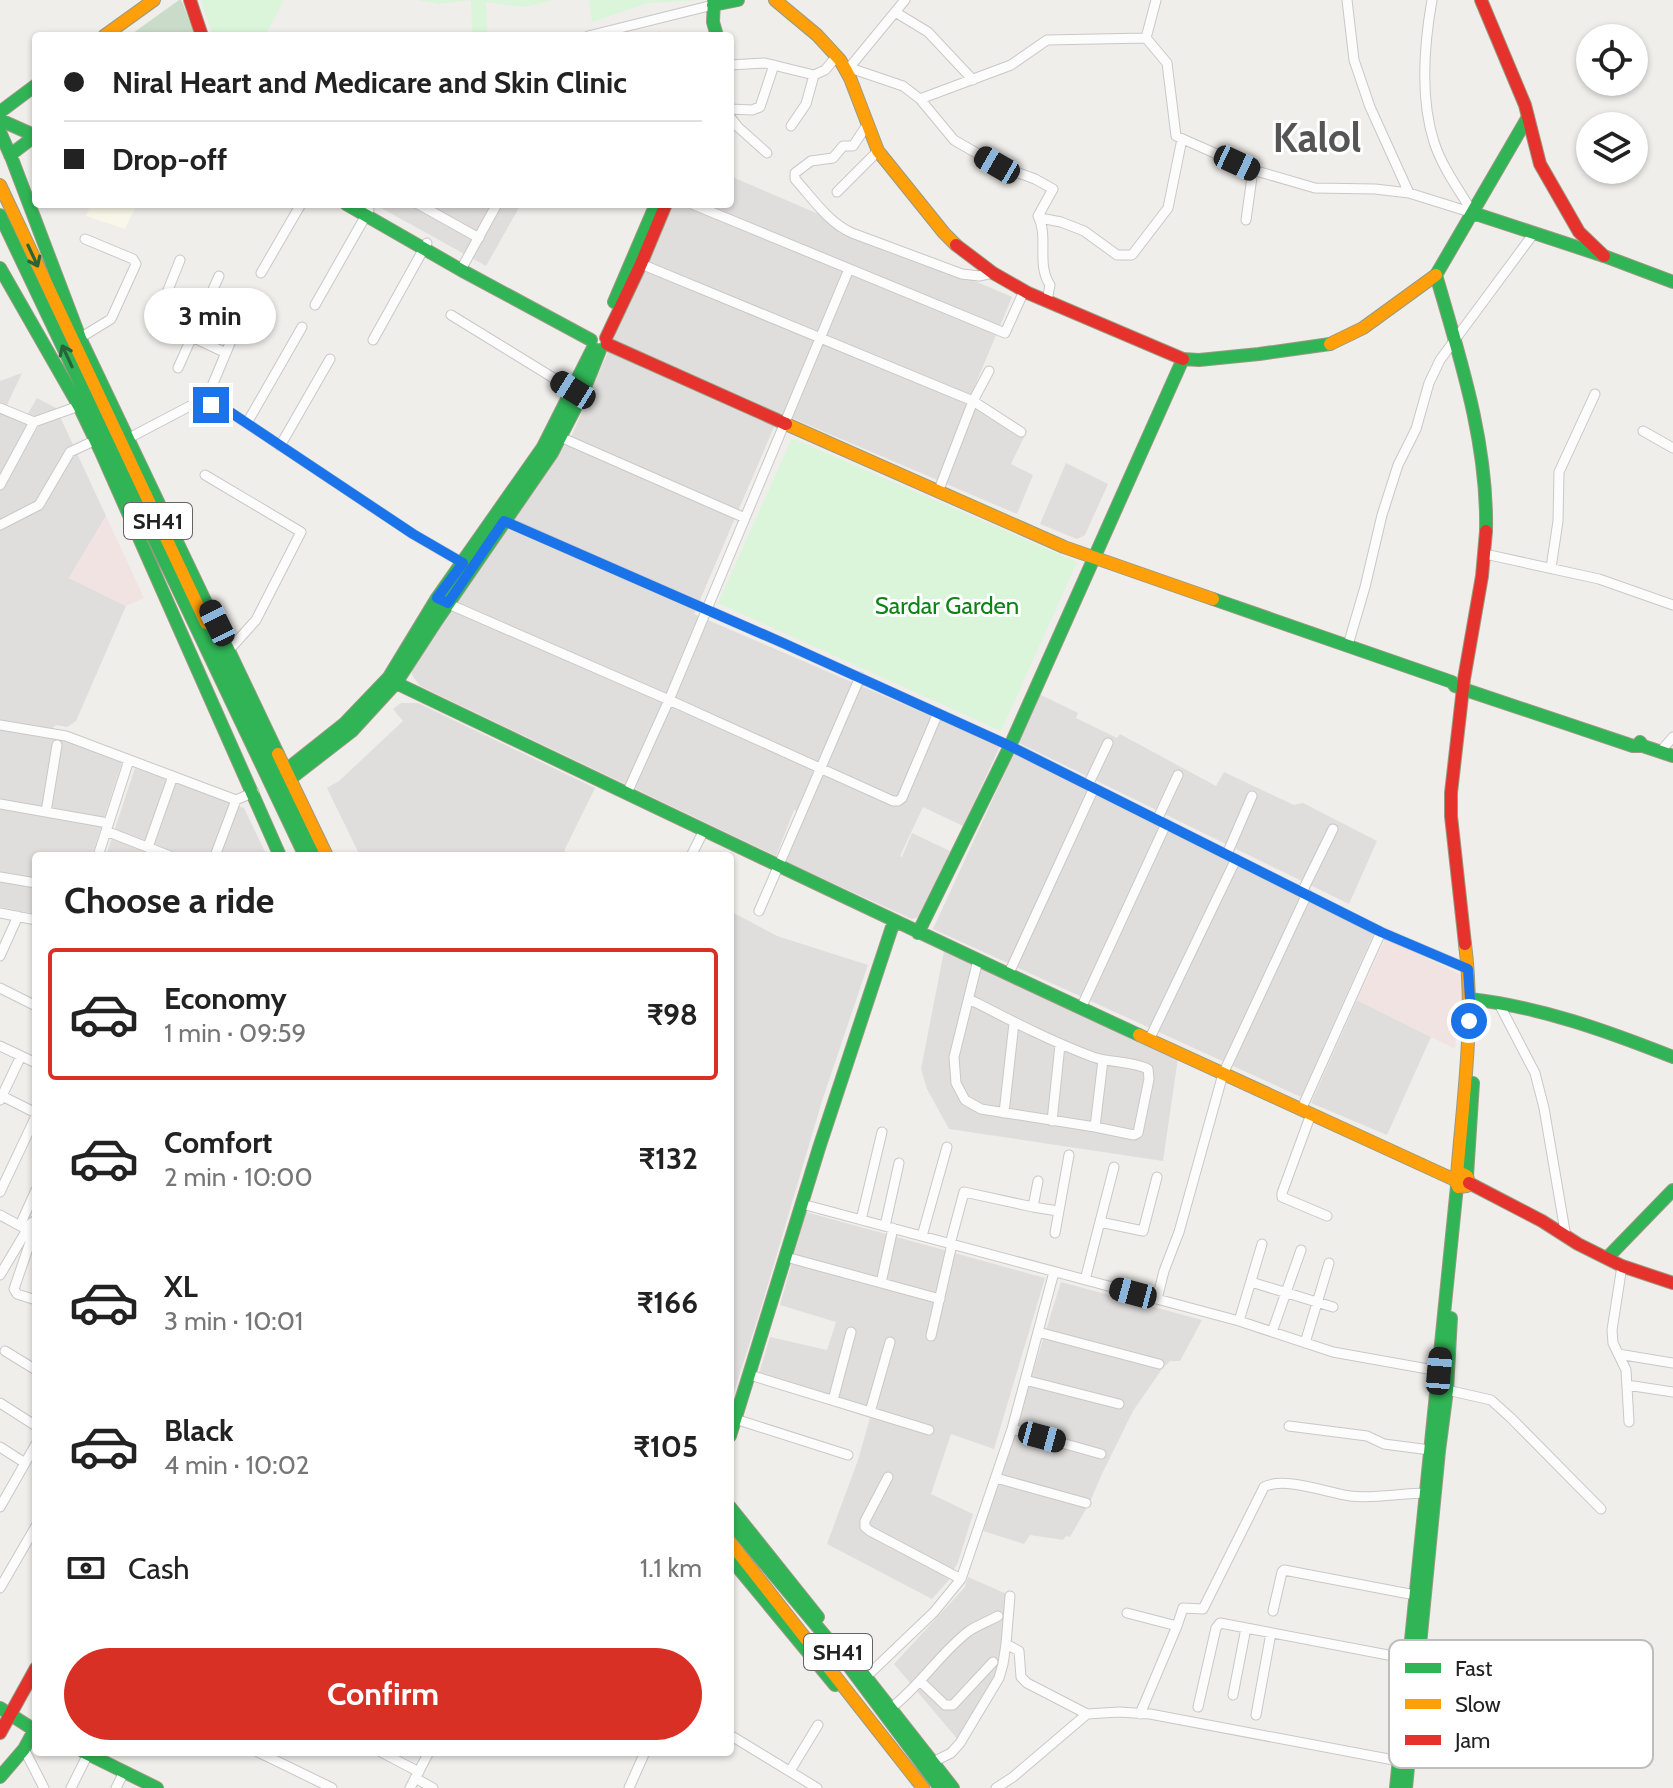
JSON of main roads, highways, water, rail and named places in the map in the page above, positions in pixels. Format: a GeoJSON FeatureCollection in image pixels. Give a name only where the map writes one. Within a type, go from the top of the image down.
{"type":"FeatureCollection","features":[{"type":"Feature","properties":{"kind":"district","name":"Kalol"},"geometry":{"type":"Point","coordinates":[1317,138]}},
{"type":"Feature","properties":{"kind":"park label","name":"Sardar Garden"},"geometry":{"type":"Point","coordinates":[947,606]}}]}
